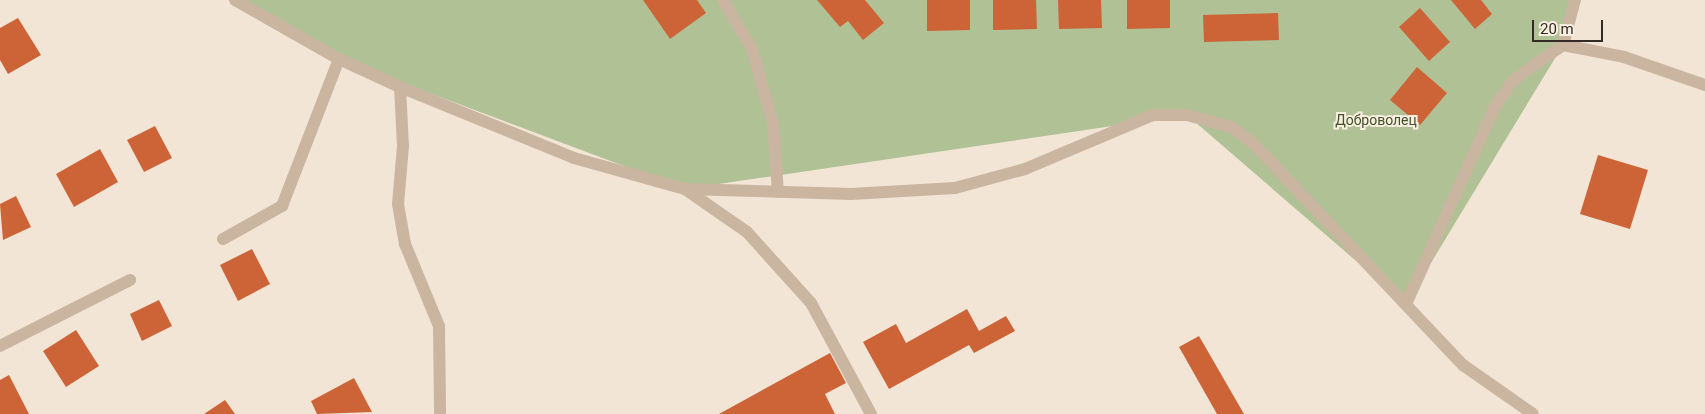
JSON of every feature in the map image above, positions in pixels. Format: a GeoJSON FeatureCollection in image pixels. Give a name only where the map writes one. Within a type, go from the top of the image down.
{"type":"FeatureCollection","features":[{"type":"Feature","properties":{"kind":"street"},"geometry":{"type":"LineString","coordinates":[[235,0],[339,59],[400,87],[574,158],[685,189],[851,194],[955,188],[1025,169],[1153,115],[1187,115],[1231,127],[1252,142],[1463,365],[1533,414]]}},
{"type":"Feature","properties":{"kind":"street"},"geometry":{"type":"LineString","coordinates":[[723,0],[752,49],[766,95],[773,123],[778,192]]}},
{"type":"Feature","properties":{"kind":"street"},"geometry":{"type":"LineString","coordinates":[[1406,304],[1496,105],[1512,82],[1563,45],[1575,0]]}},
{"type":"Feature","properties":{"kind":"street"},"geometry":{"type":"LineString","coordinates":[[1563,45],[1624,57],[1705,85]]}},
{"type":"Feature","properties":{"kind":"street"},"geometry":{"type":"LineString","coordinates":[[223,239],[282,206],[339,59]]}},
{"type":"Feature","properties":{"kind":"street"},"geometry":{"type":"LineString","coordinates":[[400,87],[403,146],[398,204],[405,244],[439,326],[440,414]]}},
{"type":"Feature","properties":{"kind":"street"},"geometry":{"type":"LineString","coordinates":[[685,189],[747,232],[811,302],[871,414]]}},
{"type":"Feature","properties":{"kind":"street"},"geometry":{"type":"LineString","coordinates":[[0,346],[130,280]]}},
{"type":"Feature","properties":{"kind":"green space","name":"Доброволец"},"geometry":{"type":"Polygon","coordinates":[[[245,0],[1575,0],[1563,45],[1406,304],[1187,115],[685,189],[339,59],[245,0]]]}},
{"type":"Feature","properties":{"kind":"building"},"geometry":{"type":"Polygon","coordinates":[[[643,0],[697,0],[706,13],[670,39],[643,0]]]}},
{"type":"Feature","properties":{"kind":"building"},"geometry":{"type":"Polygon","coordinates":[[[817,0],[865,0],[884,23],[863,40],[848,21],[840,27],[817,0]]]}},
{"type":"Feature","properties":{"kind":"building"},"geometry":{"type":"Polygon","coordinates":[[[927,0],[970,0],[970,30],[927,31],[927,0]]]}},
{"type":"Feature","properties":{"kind":"building"},"geometry":{"type":"Polygon","coordinates":[[[993,0],[1036,0],[1037,29],[993,30],[993,0]]]}},
{"type":"Feature","properties":{"kind":"building"},"geometry":{"type":"Polygon","coordinates":[[[1058,0],[1101,0],[1102,28],[1059,29],[1058,0]]]}},
{"type":"Feature","properties":{"kind":"building"},"geometry":{"type":"Polygon","coordinates":[[[1127,0],[1170,0],[1170,28],[1127,29],[1127,0]]]}},
{"type":"Feature","properties":{"kind":"building"},"geometry":{"type":"Polygon","coordinates":[[[1451,0],[1481,0],[1492,14],[1475,29],[1451,0]]]}},
{"type":"Feature","properties":{"kind":"building"},"geometry":{"type":"Polygon","coordinates":[[[1420,8],[1450,42],[1429,61],[1399,27],[1420,8]]]}},
{"type":"Feature","properties":{"kind":"building"},"geometry":{"type":"Polygon","coordinates":[[[1278,13],[1279,40],[1204,42],[1203,15],[1278,13]]]}},
{"type":"Feature","properties":{"kind":"building"},"geometry":{"type":"Polygon","coordinates":[[[18,18],[41,55],[8,74],[0,60],[0,28],[18,18]]]}},
{"type":"Feature","properties":{"kind":"building"},"geometry":{"type":"Polygon","coordinates":[[[1417,67],[1447,93],[1420,125],[1390,100],[1417,67]]]}},
{"type":"Feature","properties":{"kind":"building"},"geometry":{"type":"Polygon","coordinates":[[[155,126],[172,158],[144,172],[127,140],[155,126]]]}},
{"type":"Feature","properties":{"kind":"building"},"geometry":{"type":"Polygon","coordinates":[[[100,149],[118,182],[74,207],[56,174],[100,149]]]}},
{"type":"Feature","properties":{"kind":"building"},"geometry":{"type":"Polygon","coordinates":[[[1598,155],[1648,170],[1630,229],[1580,214],[1598,155]]]}},
{"type":"Feature","properties":{"kind":"building"},"geometry":{"type":"Polygon","coordinates":[[[16,196],[31,227],[3,240],[0,204],[16,196]]]}},
{"type":"Feature","properties":{"kind":"building"},"geometry":{"type":"Polygon","coordinates":[[[252,249],[270,284],[238,301],[220,265],[252,249]]]}},
{"type":"Feature","properties":{"kind":"building"},"geometry":{"type":"Polygon","coordinates":[[[159,300],[172,326],[142,341],[130,314],[159,300]]]}},
{"type":"Feature","properties":{"kind":"building"},"geometry":{"type":"Polygon","coordinates":[[[967,309],[979,331],[1006,316],[1015,331],[974,353],[969,345],[889,389],[863,342],[896,324],[906,343],[967,309]]]}},
{"type":"Feature","properties":{"kind":"building"},"geometry":{"type":"Polygon","coordinates":[[[76,330],[99,366],[66,387],[43,351],[76,330]]]}},
{"type":"Feature","properties":{"kind":"building"},"geometry":{"type":"Polygon","coordinates":[[[1199,336],[1244,414],[1217,414],[1179,347],[1199,336]]]}},
{"type":"Feature","properties":{"kind":"building"},"geometry":{"type":"Polygon","coordinates":[[[830,353],[846,383],[825,394],[835,414],[719,414],[830,353]]]}},
{"type":"Feature","properties":{"kind":"building"},"geometry":{"type":"Polygon","coordinates":[[[9,375],[29,414],[0,414],[0,380],[9,375]]]}},
{"type":"Feature","properties":{"kind":"building"},"geometry":{"type":"Polygon","coordinates":[[[354,378],[372,412],[317,414],[311,401],[354,378]]]}},
{"type":"Feature","properties":{"kind":"building"},"geometry":{"type":"Polygon","coordinates":[[[225,400],[235,414],[204,414],[225,400]]]}}]}
